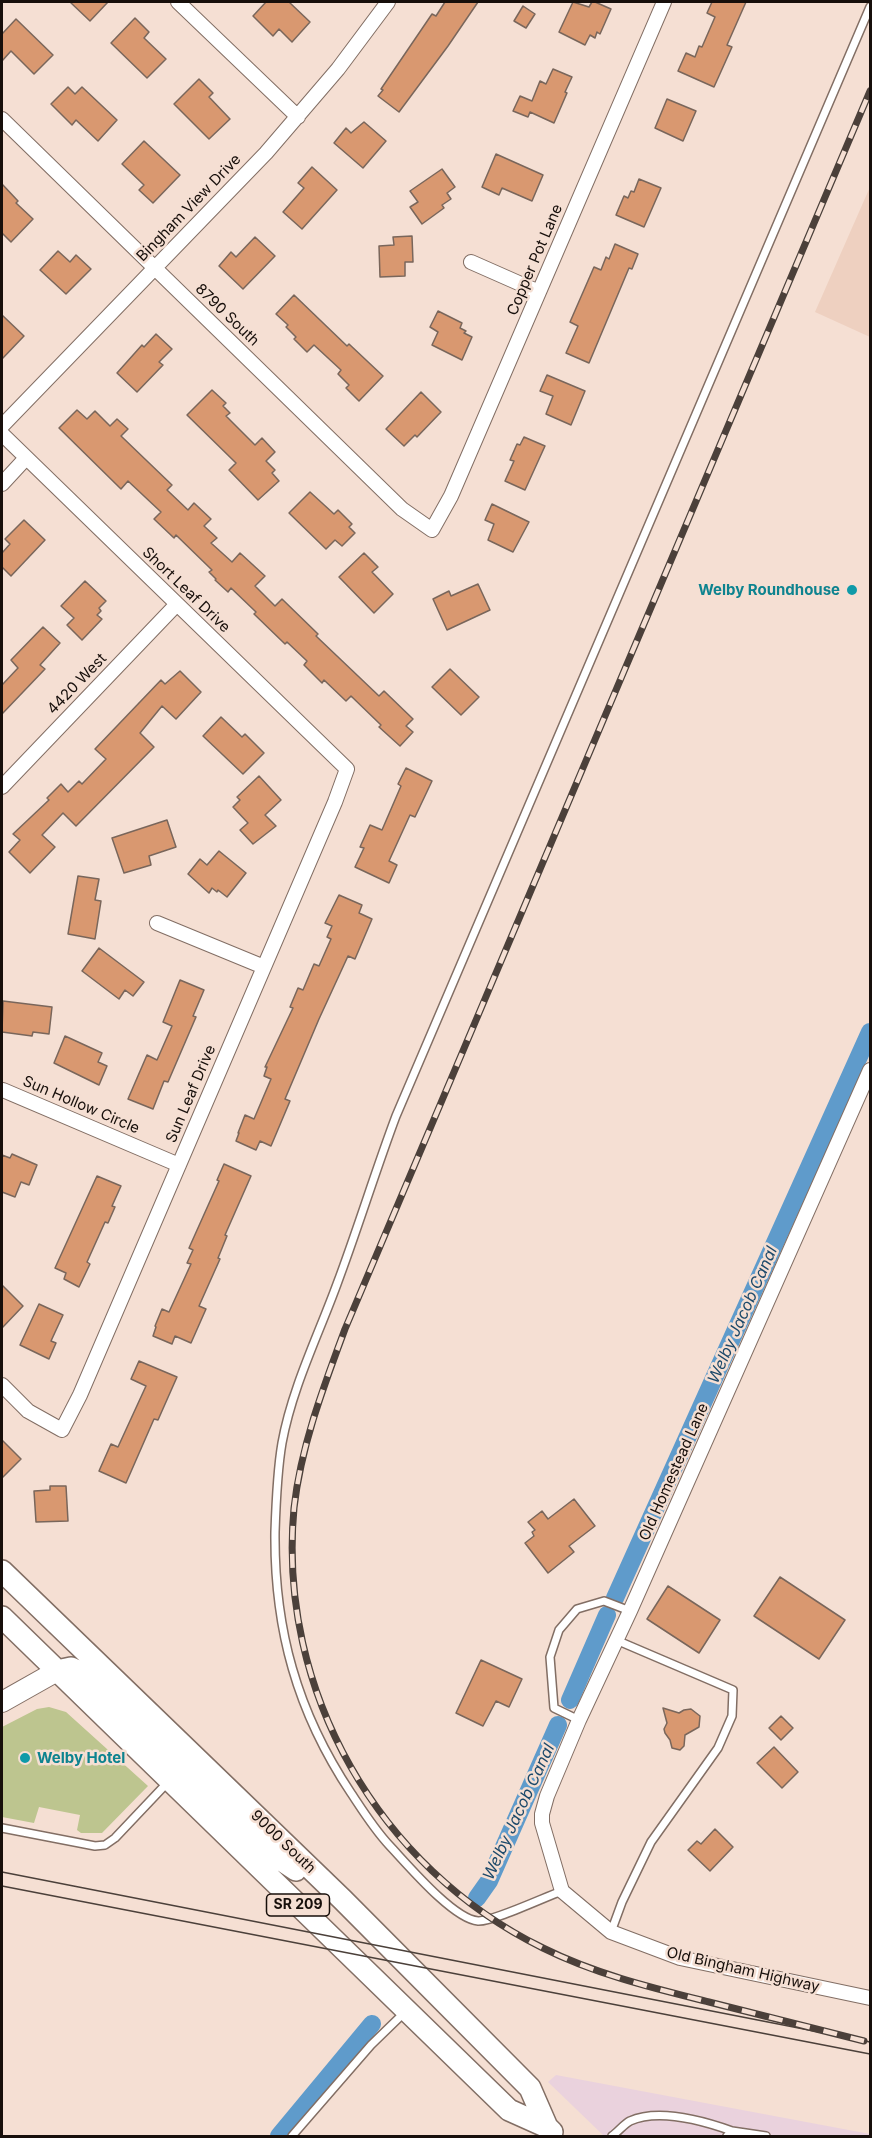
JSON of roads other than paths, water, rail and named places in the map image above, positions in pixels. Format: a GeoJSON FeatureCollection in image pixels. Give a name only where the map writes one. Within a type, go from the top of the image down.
{"type":"FeatureCollection","features":[{"type":"Feature","properties":{"kind":"main road","name":"9000 South"},"geometry":{"type":"LineString","coordinates":[[2,1571],[342,1899],[531,2088],[552,2132]]}},
{"type":"Feature","properties":{"kind":"main road","name":"9000 South"},"geometry":{"type":"LineString","coordinates":[[2,1617],[508,2110],[552,2132]]}},
{"type":"Feature","properties":{"kind":"main road"},"geometry":{"type":"LineString","coordinates":[[2,1702],[57,1671],[71,1668],[79,1672],[236,1821],[284,1862],[342,1899]]}},
{"type":"Feature","properties":{"kind":"street"},"geometry":{"type":"LineString","coordinates":[[178,2],[298,117]]}},
{"type":"Feature","properties":{"kind":"street","name":"Bingham View Drive"},"geometry":{"type":"LineString","coordinates":[[2,426],[153,267],[266,153],[338,69],[388,2]]}},
{"type":"Feature","properties":{"kind":"street","name":"Copper Pot Lane"},"geometry":{"type":"LineString","coordinates":[[432,530],[451,496],[664,2]]}},
{"type":"Feature","properties":{"kind":"street","name":"8790 South"},"geometry":{"type":"LineString","coordinates":[[2,119],[402,510],[432,530]]}},
{"type":"Feature","properties":{"kind":"street"},"geometry":{"type":"LineString","coordinates":[[471,262],[539,292]]}},
{"type":"Feature","properties":{"kind":"street","name":"Short Leaf Drive"},"geometry":{"type":"LineString","coordinates":[[2,434],[347,769]]}},
{"type":"Feature","properties":{"kind":"street"},"geometry":{"type":"LineString","coordinates":[[2,484],[26,458]]}},
{"type":"Feature","properties":{"kind":"street","name":"4420 West"},"geometry":{"type":"LineString","coordinates":[[2,787],[177,604]]}},
{"type":"Feature","properties":{"kind":"street","name":"Sun Leaf Drive"},"geometry":{"type":"LineString","coordinates":[[2,1385],[28,1412],[62,1430],[80,1395],[179,1166],[335,802],[347,769]]}},
{"type":"Feature","properties":{"kind":"street"},"geometry":{"type":"LineString","coordinates":[[157,923],[264,967]]}},
{"type":"Feature","properties":{"kind":"street","name":"Old Homestead Lane"},"geometry":{"type":"LineString","coordinates":[[562,1891],[544,1833],[542,1814],[547,1796],[870,1070]]}},
{"type":"Feature","properties":{"kind":"street","name":"Sun Hollow Circle"},"geometry":{"type":"LineString","coordinates":[[3,1090],[179,1166]]}},
{"type":"Feature","properties":{"kind":"street","name":"Old Bingham Highway"},"geometry":{"type":"LineString","coordinates":[[562,1891],[611,1932],[680,1958],[870,1998]]}},
{"type":"Feature","properties":{"kind":"lane"},"geometry":{"type":"LineString","coordinates":[[562,1891],[486,1921],[471,1919],[457,1912],[437,1895],[386,1842],[365,1815],[339,1776],[318,1738],[293,1676],[279,1607],[275,1546],[278,1467],[294,1398],[355,1237],[396,1116],[870,7]]}},
{"type":"Feature","properties":{"kind":"lane"},"geometry":{"type":"LineString","coordinates":[[579,1720],[554,1708],[550,1657],[559,1630],[577,1609],[604,1601],[630,1611]]}},
{"type":"Feature","properties":{"kind":"lane"},"geometry":{"type":"LineString","coordinates":[[611,1932],[622,1902],[651,1842],[718,1748],[732,1716],[733,1690],[616,1640]]}},
{"type":"Feature","properties":{"kind":"lane"},"geometry":{"type":"LineString","coordinates":[[2,1828],[95,1846],[105,1845],[115,1838],[169,1781]]}},
{"type":"Feature","properties":{"kind":"lane"},"geometry":{"type":"LineString","coordinates":[[292,2136],[371,2045],[406,2010]]}},
{"type":"Feature","properties":{"kind":"lane"},"geometry":{"type":"LineString","coordinates":[[612,2136],[629,2121],[653,2115],[702,2120],[729,2134],[766,2136]]}},
{"type":"Feature","properties":{"kind":"waterway","name":"Welby Jacob Canal"},"geometry":{"type":"LineString","coordinates":[[615,1598],[870,1032]]}},
{"type":"Feature","properties":{"kind":"waterway","name":"Welby Jacob Canal"},"geometry":{"type":"LineString","coordinates":[[570,1700],[607,1615]]}},
{"type":"Feature","properties":{"kind":"waterway","name":"Welby Jacob Canal"},"geometry":{"type":"LineString","coordinates":[[477,1898],[489,1881],[558,1725]]}},
{"type":"Feature","properties":{"kind":"waterway","name":"Welby Jacob Canal"},"geometry":{"type":"LineString","coordinates":[[279,2136],[372,2024]]}},
{"type":"Feature","properties":{"kind":"tram line"},"geometry":{"type":"LineString","coordinates":[[2,1872],[870,2042]]}},
{"type":"Feature","properties":{"kind":"tram line"},"geometry":{"type":"LineString","coordinates":[[2,1886],[870,2054]]}},
{"type":"Feature","properties":{"kind":"railway"},"geometry":{"type":"LineString","coordinates":[[864,2041],[624,1980],[543,1948],[485,1914],[433,1871],[388,1822],[351,1767],[322,1707],[303,1643],[293,1576],[294,1508],[297,1485],[307,1440],[345,1329],[870,91]]}},
{"type":"Feature","properties":{"kind":"place","name":"Welby Roundhouse"},"geometry":{"type":"Point","coordinates":[852,590]}},
{"type":"Feature","properties":{"kind":"place","name":"Welby Hotel"},"geometry":{"type":"Point","coordinates":[25,1758]}}]}
